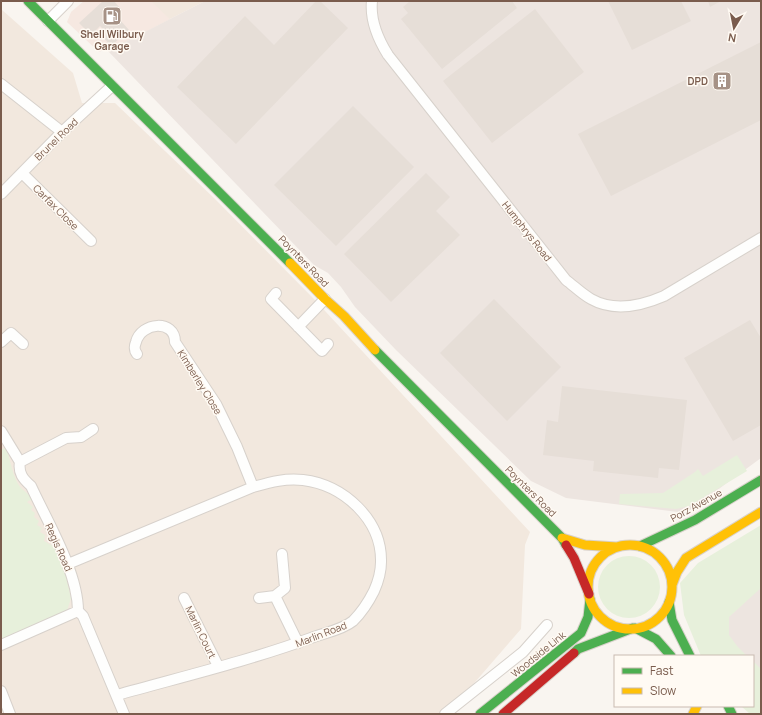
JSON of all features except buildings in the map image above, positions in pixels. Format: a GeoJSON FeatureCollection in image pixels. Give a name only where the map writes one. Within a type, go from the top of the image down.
{"type":"FeatureCollection","features":[{"type":"Feature","properties":{"kind":"street","name":"Poynters Road"},"geometry":{"type":"LineString","coordinates":[[28,1],[325,299],[344,316],[381,357],[562,538],[574,558],[590,597]]}},
{"type":"Feature","properties":{"kind":"street"},"geometry":{"type":"LineString","coordinates":[[48,21],[68,1]]}},
{"type":"Feature","properties":{"kind":"street","name":"Humphrys Road"},"geometry":{"type":"LineString","coordinates":[[372,1],[371,10],[373,21],[381,44],[388,55],[566,280],[591,299],[620,307],[638,305],[652,301],[664,296],[761,238]]}},
{"type":"Feature","properties":{"kind":"street"},"geometry":{"type":"LineString","coordinates":[[1,84],[62,132]]}},
{"type":"Feature","properties":{"kind":"street","name":"Brunel Road"},"geometry":{"type":"LineString","coordinates":[[1,194],[62,132],[112,86]]}},
{"type":"Feature","properties":{"kind":"street","name":"Carfax Close"},"geometry":{"type":"LineString","coordinates":[[22,173],[91,241]]}},
{"type":"Feature","properties":{"kind":"street"},"geometry":{"type":"LineString","coordinates":[[276,293],[271,299],[322,351],[328,344]]}},
{"type":"Feature","properties":{"kind":"street"},"geometry":{"type":"LineString","coordinates":[[298,327],[325,299]]}},
{"type":"Feature","properties":{"kind":"street","name":"Kimberley Close"},"geometry":{"type":"LineString","coordinates":[[137,354],[134,348],[139,334],[143,330],[149,327],[160,326],[170,329],[173,332],[175,342],[216,404],[237,447],[253,487]]}},
{"type":"Feature","properties":{"kind":"street"},"geometry":{"type":"LineString","coordinates":[[1,342],[11,333],[23,344]]}},
{"type":"Feature","properties":{"kind":"street"},"geometry":{"type":"LineString","coordinates":[[20,462],[66,438],[80,437],[93,429]]}},
{"type":"Feature","properties":{"kind":"street","name":"Regis Road"},"geometry":{"type":"LineString","coordinates":[[1,431],[20,462],[19,467],[21,475],[31,486],[68,564],[78,600],[78,611],[83,616],[124,714]]}},
{"type":"Feature","properties":{"kind":"street","name":"Marlin Road"},"geometry":{"type":"LineString","coordinates":[[68,564],[253,487],[281,479],[304,480],[327,486],[347,497],[366,516],[376,534],[382,563],[381,571],[372,594],[363,610],[345,626],[298,643],[117,695]]}},
{"type":"Feature","properties":{"kind":"street","name":"Porz Avenue"},"geometry":{"type":"LineString","coordinates":[[640,546],[695,520],[761,480]]}},
{"type":"Feature","properties":{"kind":"street"},"geometry":{"type":"LineString","coordinates":[[503,714],[578,649],[646,625],[656,620],[664,612],[669,602],[672,585],[677,572],[686,558],[761,512]]}},
{"type":"Feature","properties":{"kind":"street","name":"Poynters Road"},"geometry":{"type":"LineString","coordinates":[[562,538],[585,545],[617,547]]}},
{"type":"Feature","properties":{"kind":"street"},"geometry":{"type":"LineString","coordinates":[[670,655],[666,648],[652,634],[634,628],[622,628],[611,624],[602,617],[595,609],[590,597],[589,583],[592,571],[606,552],[617,547],[632,545],[650,550],[659,556],[668,570],[672,585]]}},
{"type":"Feature","properties":{"kind":"street"},"geometry":{"type":"LineString","coordinates":[[259,598],[275,596],[285,588],[282,554]]}},
{"type":"Feature","properties":{"kind":"street"},"geometry":{"type":"LineString","coordinates":[[275,596],[298,643]]}},
{"type":"Feature","properties":{"kind":"street","name":"Woodside Link"},"geometry":{"type":"LineString","coordinates":[[480,714],[582,633],[588,617],[590,597]]}},
{"type":"Feature","properties":{"kind":"street","name":"Marlin Court"},"geometry":{"type":"LineString","coordinates":[[184,598],[218,666]]}},
{"type":"Feature","properties":{"kind":"street"},"geometry":{"type":"LineString","coordinates":[[669,602],[672,620],[690,655]]}},
{"type":"Feature","properties":{"kind":"street"},"geometry":{"type":"LineString","coordinates":[[1,645],[78,611]]}},
{"type":"Feature","properties":{"kind":"street"},"geometry":{"type":"LineString","coordinates":[[447,712],[523,652],[547,625]]}},
{"type":"Feature","properties":{"kind":"street"},"geometry":{"type":"LineString","coordinates":[[1,691],[10,714]]}},
{"type":"Feature","properties":{"kind":"shaded area"},"geometry":{"type":"Polygon","coordinates":[[[84,1],[151,1],[170,19],[135,37],[99,52],[67,22],[71,12],[84,1]]]}},
{"type":"Feature","properties":{"kind":"shaded area"},"geometry":{"type":"Polygon","coordinates":[[[102,1],[205,1],[108,51],[102,1]]]}},
{"type":"Feature","properties":{"kind":"shaded area"},"geometry":{"type":"Polygon","coordinates":[[[205,1],[761,1],[761,458],[686,513],[566,498],[531,481],[396,350],[355,307],[341,287],[328,273],[314,265],[108,51],[205,1]]]}},
{"type":"Feature","properties":{"kind":"shaded area"},"geometry":{"type":"Polygon","coordinates":[[[1,9],[73,73],[82,103],[115,103],[215,199],[313,298],[530,532],[525,545],[521,629],[450,711],[445,714],[1,714],[1,9]]]}},
{"type":"Feature","properties":{"kind":"shaded area"},"geometry":{"type":"Polygon","coordinates":[[[761,569],[761,684],[754,679],[754,655],[732,655],[718,619],[761,569]]]}},
{"type":"Feature","properties":{"kind":"green space"},"geometry":{"type":"Polygon","coordinates":[[[5,444],[18,484],[35,503],[30,500],[27,502],[33,507],[31,510],[35,513],[34,517],[39,521],[37,525],[42,528],[40,532],[45,535],[44,541],[54,547],[61,559],[71,598],[67,611],[1,641],[1,449],[4,449],[5,444]]]}},
{"type":"Feature","properties":{"kind":"green space"},"geometry":{"type":"Polygon","coordinates":[[[737,455],[747,471],[689,506],[676,509],[619,504],[620,494],[663,493],[698,469],[703,476],[737,455]]]}},
{"type":"Feature","properties":{"kind":"green space"},"geometry":{"type":"Polygon","coordinates":[[[761,525],[761,588],[729,617],[729,635],[746,655],[701,655],[684,615],[680,583],[698,563],[761,525]]]}},
{"type":"Feature","properties":{"kind":"green space"},"geometry":{"type":"Polygon","coordinates":[[[629,556],[641,559],[651,565],[657,575],[660,587],[657,599],[651,609],[641,615],[629,618],[617,615],[607,609],[601,599],[598,587],[601,575],[607,565],[617,559],[629,556]]]}},
{"type":"Feature","properties":{"kind":"green space"},"geometry":{"type":"Polygon","coordinates":[[[754,662],[761,669],[761,714],[750,714],[742,707],[754,707],[754,662]]]}},
{"type":"Feature","properties":{"kind":"traffic: fast"},"geometry":{"type":"LineString","coordinates":[[28,1],[290,263]]}},
{"type":"Feature","properties":{"kind":"traffic: fast"},"geometry":{"type":"LineString","coordinates":[[375,350],[562,538],[566,545]]}},
{"type":"Feature","properties":{"kind":"traffic: fast"},"geometry":{"type":"LineString","coordinates":[[640,546],[695,520],[761,480]]}},
{"type":"Feature","properties":{"kind":"traffic: fast"},"geometry":{"type":"LineString","coordinates":[[480,714],[581,633],[588,617],[590,599]]}},
{"type":"Feature","properties":{"kind":"traffic: fast"},"geometry":{"type":"LineString","coordinates":[[669,602],[672,620],[690,655]]}},
{"type":"Feature","properties":{"kind":"traffic: fast"},"geometry":{"type":"LineString","coordinates":[[574,653],[578,649],[633,628]]}},
{"type":"Feature","properties":{"kind":"traffic: fast"},"geometry":{"type":"LineString","coordinates":[[635,628],[656,639],[670,655]]}},
{"type":"Feature","properties":{"kind":"traffic: fast"},"geometry":{"type":"LineString","coordinates":[[728,707],[732,714]]}},
{"type":"Feature","properties":{"kind":"traffic: slow"},"geometry":{"type":"LineString","coordinates":[[290,263],[344,316],[375,350]]}},
{"type":"Feature","properties":{"kind":"traffic: slow"},"geometry":{"type":"LineString","coordinates":[[672,585],[677,572],[686,558],[761,512]]}},
{"type":"Feature","properties":{"kind":"traffic: slow"},"geometry":{"type":"LineString","coordinates":[[562,538],[585,545],[617,547]]}},
{"type":"Feature","properties":{"kind":"traffic: slow"},"geometry":{"type":"LineString","coordinates":[[630,545],[638,546],[653,552],[665,564],[671,579],[672,587],[671,595],[665,610],[653,622],[638,628],[630,629],[622,628],[607,622],[595,610],[589,595],[588,587],[589,579],[595,564],[607,552],[622,546],[630,545]]}},
{"type":"Feature","properties":{"kind":"traffic: slow"},"geometry":{"type":"LineString","coordinates":[[693,714],[696,707]]}},
{"type":"Feature","properties":{"kind":"traffic: jam"},"geometry":{"type":"LineString","coordinates":[[566,545],[574,558],[589,594]]}},
{"type":"Feature","properties":{"kind":"traffic: jam"},"geometry":{"type":"LineString","coordinates":[[503,714],[574,653]]}},
{"type":"Feature","properties":{"kind":"place","name":"Shell Wilbury Garage"},"geometry":{"type":"Point","coordinates":[112,16]}},
{"type":"Feature","properties":{"kind":"place","name":"DPD"},"geometry":{"type":"Point","coordinates":[722,81]}}]}
